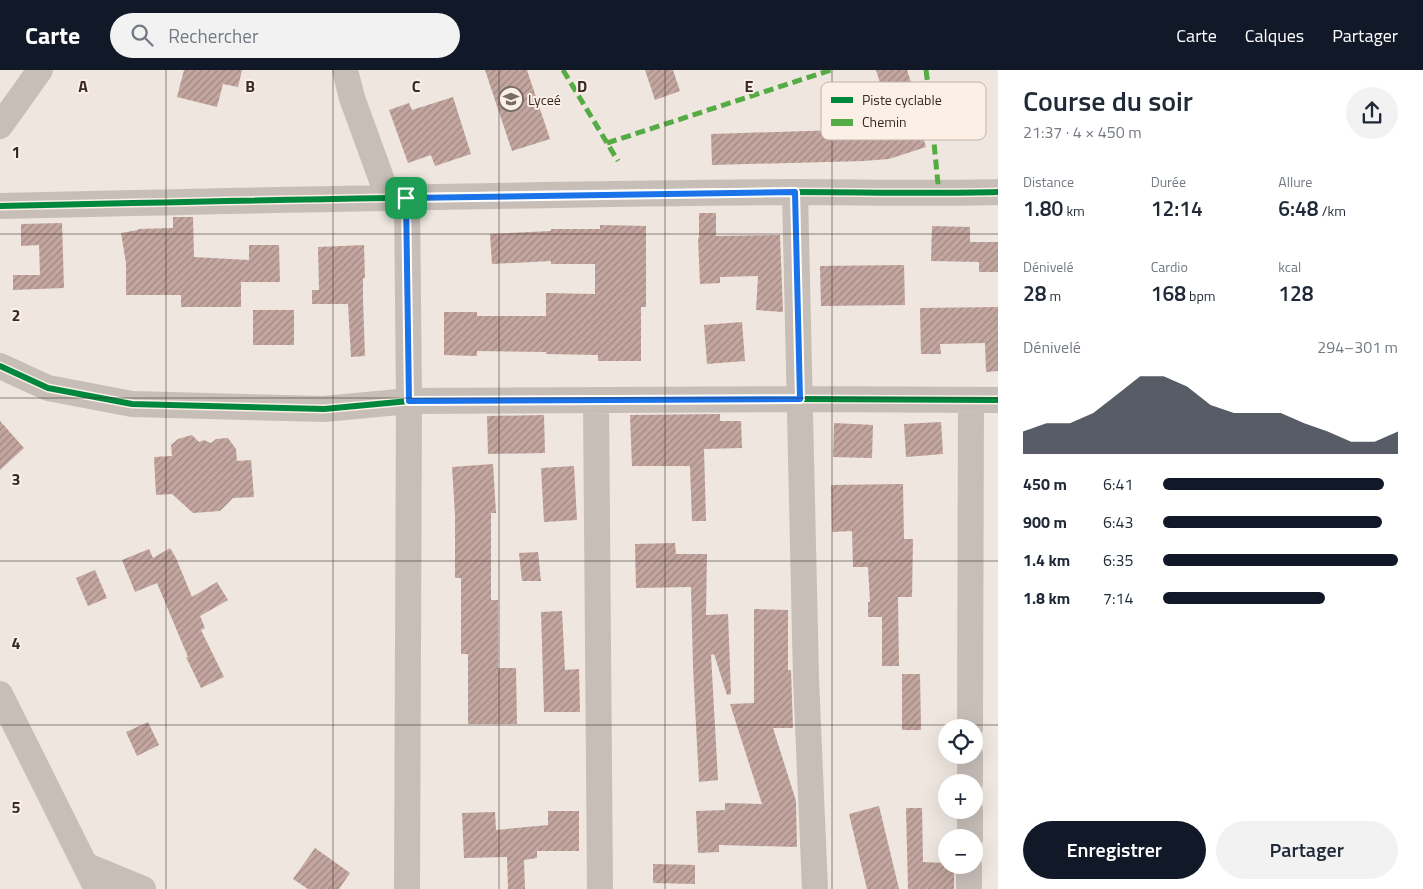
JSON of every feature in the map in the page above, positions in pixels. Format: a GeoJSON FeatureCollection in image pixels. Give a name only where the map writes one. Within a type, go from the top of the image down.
{"type":"FeatureCollection","features":[{"type":"Feature","properties":{"kind":"street"},"geometry":{"type":"LineString","coordinates":[[0,126],[39,70]]}},
{"type":"Feature","properties":{"kind":"street"},"geometry":{"type":"LineString","coordinates":[[345,70],[352,98],[397,198],[409,401],[407,889]]}},
{"type":"Feature","properties":{"kind":"street"},"geometry":{"type":"LineString","coordinates":[[795,192],[806,678],[815,889]]}},
{"type":"Feature","properties":{"kind":"street"},"geometry":{"type":"LineString","coordinates":[[0,206],[795,192],[939,194],[998,192]]}},
{"type":"Feature","properties":{"kind":"street"},"geometry":{"type":"LineString","coordinates":[[0,366],[48,388],[132,404],[324,409],[409,401],[998,400]]}},
{"type":"Feature","properties":{"kind":"street"},"geometry":{"type":"LineString","coordinates":[[596,400],[600,889]]}},
{"type":"Feature","properties":{"kind":"street"},"geometry":{"type":"LineString","coordinates":[[970,401],[970,719]]}},
{"type":"Feature","properties":{"kind":"street"},"geometry":{"type":"LineString","coordinates":[[0,694],[97,889]]}},
{"type":"Feature","properties":{"kind":"street"},"geometry":{"type":"LineString","coordinates":[[85,865],[142,889]]}},
{"type":"Feature","properties":{"kind":"street"},"geometry":{"type":"LineString","coordinates":[[969,889],[970,874]]}},
{"type":"Feature","properties":{"kind":"building"},"geometry":{"type":"Polygon","coordinates":[[[184,70],[242,70],[238,87],[223,84],[217,107],[177,97],[184,70]]]}},
{"type":"Feature","properties":{"kind":"building"},"geometry":{"type":"Polygon","coordinates":[[[485,70],[527,70],[550,139],[512,151],[485,70]]]}},
{"type":"Feature","properties":{"kind":"building"},"geometry":{"type":"Polygon","coordinates":[[[645,70],[673,70],[680,91],[655,100],[645,70]]]}},
{"type":"Feature","properties":{"kind":"building"},"geometry":{"type":"Polygon","coordinates":[[[876,70],[907,70],[911,82],[880,82],[876,70]]]}},
{"type":"Feature","properties":{"kind":"building"},"geometry":{"type":"Polygon","coordinates":[[[453,97],[471,154],[435,166],[431,155],[408,163],[389,110],[409,103],[412,110],[453,97]]]}},
{"type":"Feature","properties":{"kind":"building"},"geometry":{"type":"Polygon","coordinates":[[[821,130],[821,140],[924,140],[926,147],[889,159],[712,165],[711,134],[821,130]]]}},
{"type":"Feature","properties":{"kind":"building"},"geometry":{"type":"Polygon","coordinates":[[[699,213],[716,213],[716,236],[780,235],[783,312],[756,310],[758,276],[720,277],[720,283],[700,284],[699,213]]]}},
{"type":"Feature","properties":{"kind":"building"},"geometry":{"type":"Polygon","coordinates":[[[173,217],[193,217],[194,257],[249,260],[249,245],[279,245],[280,282],[241,282],[241,307],[181,307],[181,295],[126,295],[126,263],[121,233],[138,229],[173,228],[173,217]]]}},
{"type":"Feature","properties":{"kind":"building"},"geometry":{"type":"Polygon","coordinates":[[[62,223],[64,288],[13,290],[13,275],[40,275],[39,245],[21,246],[21,224],[62,223]]]}},
{"type":"Feature","properties":{"kind":"building"},"geometry":{"type":"Polygon","coordinates":[[[600,225],[646,226],[646,307],[641,307],[641,361],[598,361],[598,355],[546,354],[546,352],[477,351],[477,356],[444,355],[444,312],[477,312],[477,316],[546,316],[546,293],[595,294],[595,264],[551,264],[551,261],[492,264],[490,234],[551,231],[551,229],[600,229],[600,225]]]}},
{"type":"Feature","properties":{"kind":"building"},"geometry":{"type":"Polygon","coordinates":[[[932,226],[970,227],[970,242],[998,242],[998,272],[979,272],[979,262],[931,261],[932,226]]]}},
{"type":"Feature","properties":{"kind":"building"},"geometry":{"type":"Polygon","coordinates":[[[364,245],[365,356],[351,357],[348,304],[312,304],[312,290],[319,290],[318,247],[364,245]]]}},
{"type":"Feature","properties":{"kind":"building"},"geometry":{"type":"Polygon","coordinates":[[[904,265],[905,305],[821,306],[820,266],[904,265]]]}},
{"type":"Feature","properties":{"kind":"building"},"geometry":{"type":"Polygon","coordinates":[[[998,307],[998,371],[986,372],[985,343],[940,344],[941,354],[921,354],[920,308],[998,307]]]}},
{"type":"Feature","properties":{"kind":"building"},"geometry":{"type":"Polygon","coordinates":[[[253,310],[294,310],[294,345],[253,345],[253,310]]]}},
{"type":"Feature","properties":{"kind":"building"},"geometry":{"type":"Polygon","coordinates":[[[742,322],[745,361],[707,364],[704,325],[742,322]]]}},
{"type":"Feature","properties":{"kind":"building"},"geometry":{"type":"Polygon","coordinates":[[[720,414],[720,421],[741,421],[742,448],[704,449],[706,521],[692,521],[690,466],[632,466],[630,415],[720,414]]]}},
{"type":"Feature","properties":{"kind":"building"},"geometry":{"type":"Polygon","coordinates":[[[544,415],[545,453],[488,454],[487,416],[544,415]]]}},
{"type":"Feature","properties":{"kind":"building"},"geometry":{"type":"Polygon","coordinates":[[[0,421],[24,448],[0,470],[0,421]]]}},
{"type":"Feature","properties":{"kind":"building"},"geometry":{"type":"Polygon","coordinates":[[[941,422],[943,454],[906,457],[904,424],[941,422]]]}},
{"type":"Feature","properties":{"kind":"building"},"geometry":{"type":"Polygon","coordinates":[[[834,423],[873,425],[872,458],[833,457],[834,423]]]}},
{"type":"Feature","properties":{"kind":"building"},"geometry":{"type":"Polygon","coordinates":[[[192,435],[199,442],[204,440],[211,443],[216,439],[228,438],[236,449],[237,461],[251,460],[254,497],[233,498],[220,511],[193,513],[172,494],[156,495],[154,457],[172,456],[171,445],[178,439],[192,435]]]}},
{"type":"Feature","properties":{"kind":"building"},"geometry":{"type":"Polygon","coordinates":[[[493,464],[496,513],[491,513],[491,600],[498,600],[498,668],[516,668],[517,724],[468,724],[468,654],[461,654],[461,578],[455,578],[455,515],[452,467],[493,464]]]}},
{"type":"Feature","properties":{"kind":"building"},"geometry":{"type":"Polygon","coordinates":[[[574,466],[577,520],[544,522],[541,468],[574,466]]]}},
{"type":"Feature","properties":{"kind":"building"},"geometry":{"type":"Polygon","coordinates":[[[903,484],[904,539],[913,539],[912,597],[898,597],[899,666],[882,666],[882,617],[868,617],[868,602],[870,602],[868,567],[853,567],[852,531],[832,532],[831,485],[903,484]]]}},
{"type":"Feature","properties":{"kind":"building"},"geometry":{"type":"Polygon","coordinates":[[[675,543],[676,554],[707,554],[706,615],[728,614],[731,694],[727,695],[714,654],[711,655],[718,780],[699,782],[691,587],[636,588],[635,544],[675,543]]]}},
{"type":"Feature","properties":{"kind":"building"},"geometry":{"type":"Polygon","coordinates":[[[170,548],[192,597],[217,582],[228,600],[200,616],[205,628],[201,630],[224,677],[201,688],[186,657],[188,657],[157,583],[135,592],[122,560],[149,549],[153,558],[170,548]]]}},
{"type":"Feature","properties":{"kind":"building"},"geometry":{"type":"Polygon","coordinates":[[[538,552],[541,581],[522,581],[519,553],[538,552]]]}},
{"type":"Feature","properties":{"kind":"building"},"geometry":{"type":"Polygon","coordinates":[[[95,570],[107,598],[88,606],[76,578],[95,570]]]}},
{"type":"Feature","properties":{"kind":"building"},"geometry":{"type":"Polygon","coordinates":[[[754,609],[788,610],[788,670],[791,670],[793,728],[773,728],[796,801],[797,847],[719,845],[719,852],[698,853],[696,811],[725,810],[725,803],[762,804],[730,704],[754,703],[754,609]]]}},
{"type":"Feature","properties":{"kind":"building"},"geometry":{"type":"Polygon","coordinates":[[[562,611],[565,670],[579,669],[580,712],[544,712],[541,612],[562,611]]]}},
{"type":"Feature","properties":{"kind":"building"},"geometry":{"type":"Polygon","coordinates":[[[902,674],[920,674],[921,730],[902,730],[902,674]]]}},
{"type":"Feature","properties":{"kind":"building"},"geometry":{"type":"Polygon","coordinates":[[[148,722],[159,745],[137,756],[126,732],[148,722]]]}},
{"type":"Feature","properties":{"kind":"building"},"geometry":{"type":"Polygon","coordinates":[[[879,806],[899,889],[867,889],[849,814],[879,806]]]}},
{"type":"Feature","properties":{"kind":"building"},"geometry":{"type":"Polygon","coordinates":[[[906,808],[922,808],[923,862],[938,863],[938,874],[954,874],[954,889],[908,889],[906,808]]]}},
{"type":"Feature","properties":{"kind":"building"},"geometry":{"type":"Polygon","coordinates":[[[548,811],[579,811],[579,851],[537,851],[537,858],[524,860],[525,889],[508,889],[507,857],[464,858],[462,813],[495,812],[496,830],[548,825],[548,811]]]}},
{"type":"Feature","properties":{"kind":"building"},"geometry":{"type":"Polygon","coordinates":[[[315,848],[350,873],[339,889],[308,889],[293,879],[315,848]]]}},
{"type":"Feature","properties":{"kind":"building"},"geometry":{"type":"Polygon","coordinates":[[[653,864],[695,865],[695,884],[653,883],[653,864]]]}},
{"type":"Feature","properties":{"kind":"marked path"},"geometry":{"type":"LineString","coordinates":[[563,70],[618,161]]}},
{"type":"Feature","properties":{"kind":"marked path"},"geometry":{"type":"LineString","coordinates":[[607,143],[831,70]]}},
{"type":"Feature","properties":{"kind":"marked path"},"geometry":{"type":"LineString","coordinates":[[926,70],[928,82]]}},
{"type":"Feature","properties":{"kind":"marked path"},"geometry":{"type":"LineString","coordinates":[[934,140],[939,194]]}},
{"type":"Feature","properties":{"kind":"cycle path"},"geometry":{"type":"LineString","coordinates":[[0,206],[594,194],[998,192]]}},
{"type":"Feature","properties":{"kind":"cycle path"},"geometry":{"type":"LineString","coordinates":[[0,366],[48,388],[132,404],[324,409],[409,401],[998,400]]}},
{"type":"Feature","properties":{"kind":"place","name":"Lyceé"},"geometry":{"type":"Point","coordinates":[511,99]}},
{"type":"Feature","properties":{"kind":"route"},"geometry":{"type":"LineString","coordinates":[[795,192],[800,399],[409,401],[406,198],[795,192]]}}]}
